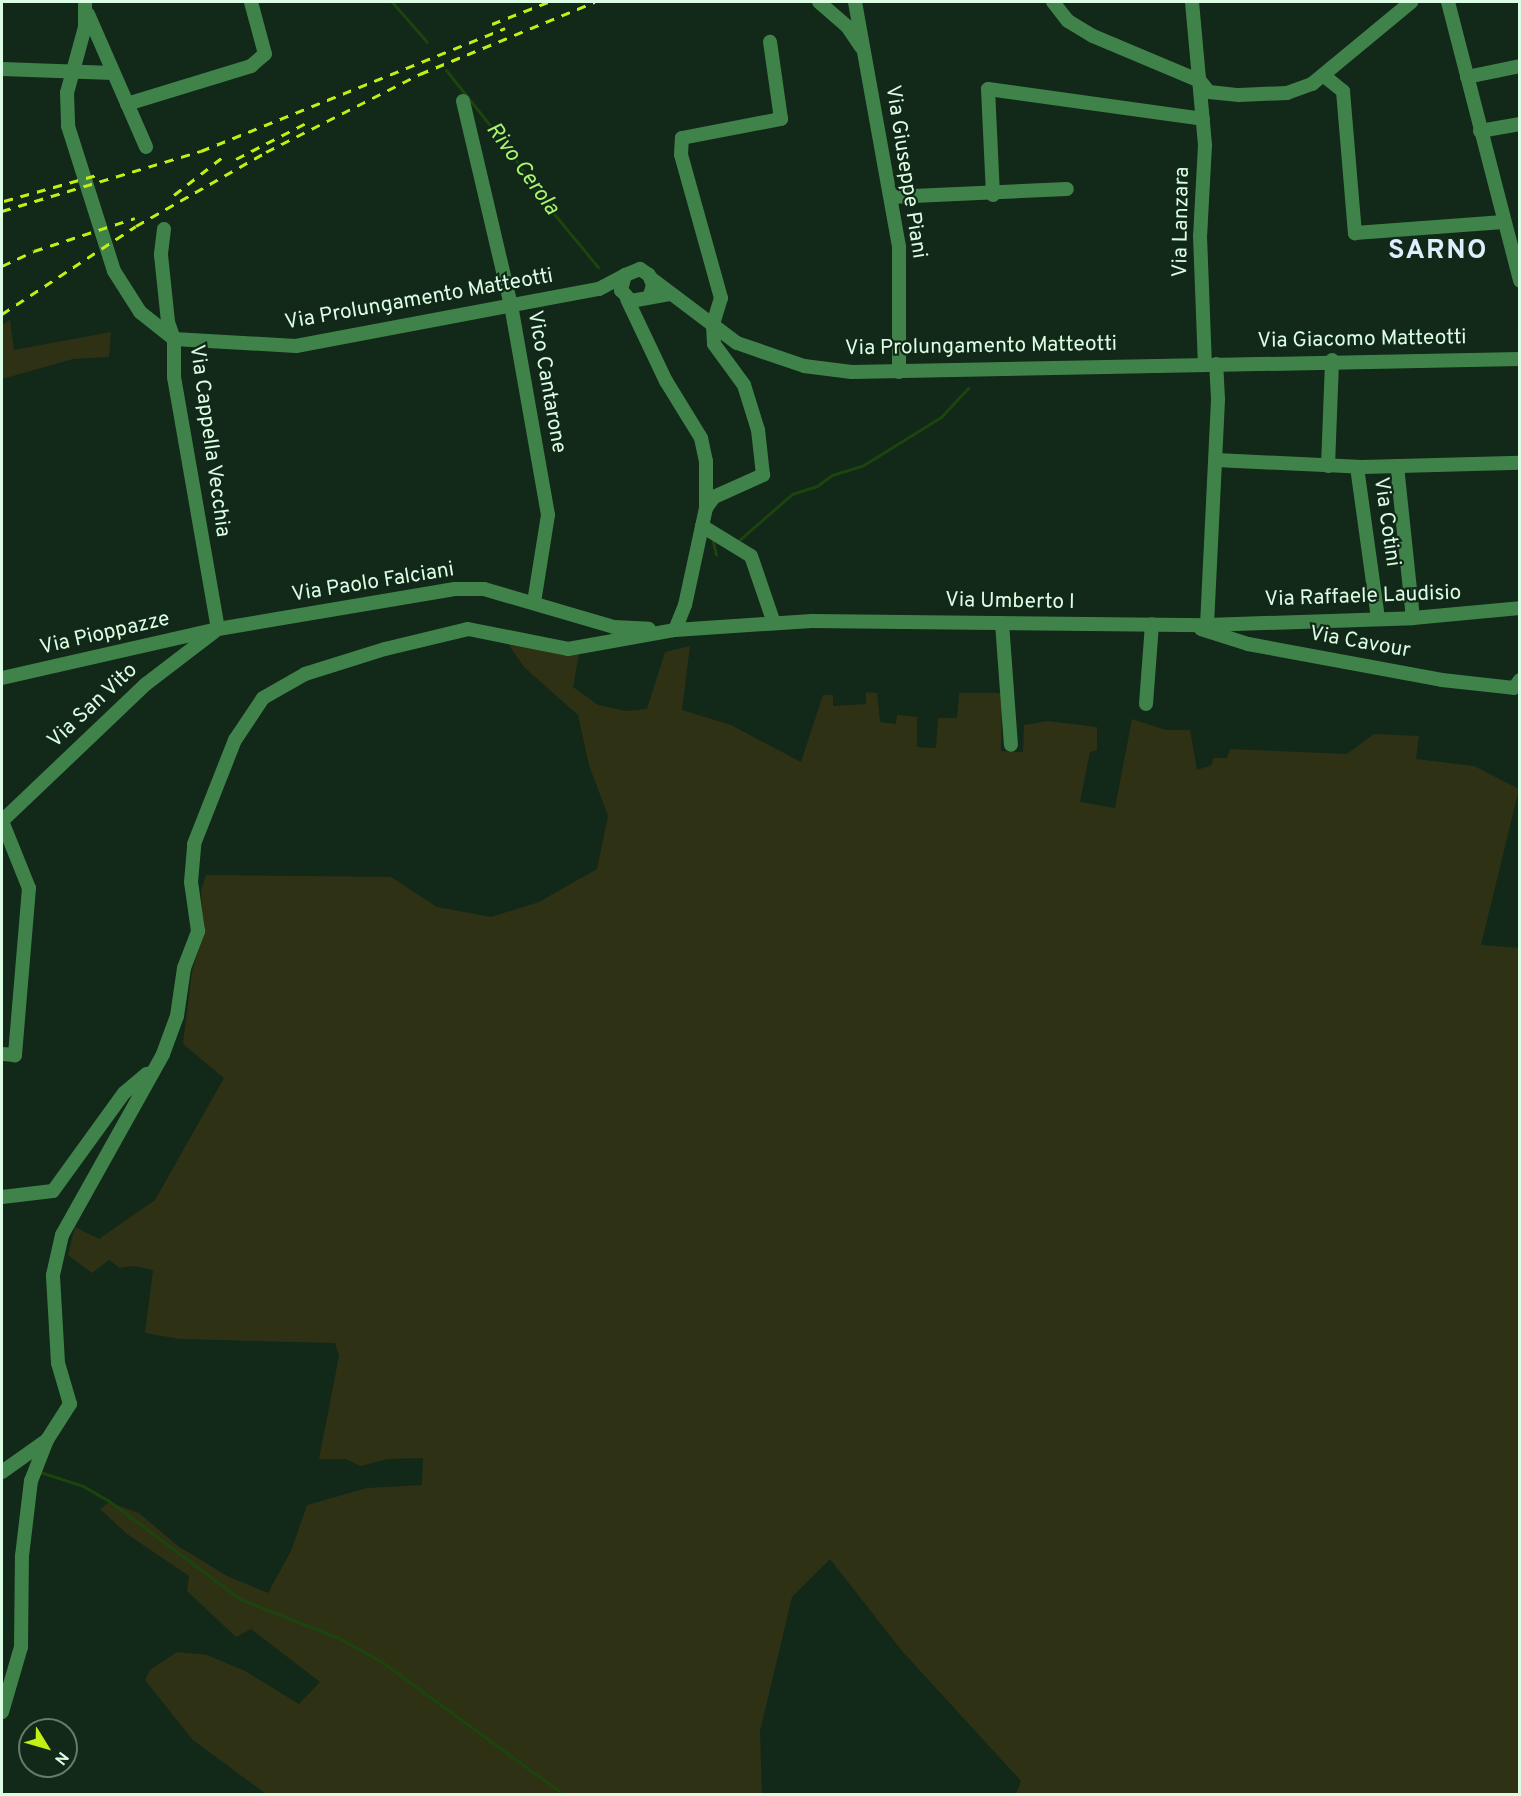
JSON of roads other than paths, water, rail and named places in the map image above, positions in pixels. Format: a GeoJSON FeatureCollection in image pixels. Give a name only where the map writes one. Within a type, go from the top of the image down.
{"type":"FeatureCollection","features":[{"type":"Feature","properties":{"kind":"street"},"geometry":{"type":"LineString","coordinates":[[126,104],[251,66],[265,54],[251,2]]}},
{"type":"Feature","properties":{"kind":"street"},"geometry":{"type":"LineString","coordinates":[[819,2],[832,6],[864,51]]}},
{"type":"Feature","properties":{"kind":"street","name":"Via Giuseppe Piani"},"geometry":{"type":"LineString","coordinates":[[855,2],[899,247],[899,372]]}},
{"type":"Feature","properties":{"kind":"street"},"geometry":{"type":"LineString","coordinates":[[1053,2],[1068,21],[1093,36],[1200,81],[1209,92],[1287,93],[1312,84],[1412,2]]}},
{"type":"Feature","properties":{"kind":"street","name":"Via Lanzara"},"geometry":{"type":"LineString","coordinates":[[1192,2],[1203,119],[1200,236],[1216,460],[1207,625]]}},
{"type":"Feature","properties":{"kind":"street"},"geometry":{"type":"LineString","coordinates":[[1448,2],[1520,281]]}},
{"type":"Feature","properties":{"kind":"street"},"geometry":{"type":"LineString","coordinates":[[85,6],[146,147]]}},
{"type":"Feature","properties":{"kind":"street","name":"Via Cappella Vecchia"},"geometry":{"type":"LineString","coordinates":[[85,6],[72,74],[68,126],[114,271],[140,312],[174,339],[174,377],[218,629]]}},
{"type":"Feature","properties":{"kind":"street"},"geometry":{"type":"LineString","coordinates":[[706,508],[714,497],[763,475],[758,430],[744,385],[714,344],[713,324],[721,298],[681,155],[682,138],[781,119],[770,42]]}},
{"type":"Feature","properties":{"kind":"street"},"geometry":{"type":"LineString","coordinates":[[1467,76],[1520,66]]}},
{"type":"Feature","properties":{"kind":"street"},"geometry":{"type":"LineString","coordinates":[[2,69],[72,74],[113,73]]}},
{"type":"Feature","properties":{"kind":"street"},"geometry":{"type":"LineString","coordinates":[[1323,75],[1343,91],[1355,232],[1504,222]]}},
{"type":"Feature","properties":{"kind":"street"},"geometry":{"type":"LineString","coordinates":[[993,195],[988,89],[1203,119]]}},
{"type":"Feature","properties":{"kind":"street","name":"Vico Cantarone"},"geometry":{"type":"LineString","coordinates":[[463,101],[511,305],[548,515],[534,602]]}},
{"type":"Feature","properties":{"kind":"street"},"geometry":{"type":"LineString","coordinates":[[1480,131],[1520,124]]}},
{"type":"Feature","properties":{"kind":"street"},"geometry":{"type":"LineString","coordinates":[[891,197],[993,195],[1067,189]]}},
{"type":"Feature","properties":{"kind":"street"},"geometry":{"type":"LineString","coordinates":[[164,229],[161,255],[168,322],[174,339]]}},
{"type":"Feature","properties":{"kind":"street"},"geometry":{"type":"LineString","coordinates":[[2,1712],[21,1647],[22,1557],[35,1470],[47,1440],[70,1404],[58,1364],[53,1275],[62,1235],[156,1066],[177,1016],[184,968],[198,931],[190,882],[194,844],[235,740],[263,698],[305,674],[385,649],[468,629],[568,649],[675,630],[685,605],[706,508],[706,461],[701,438],[634,319],[625,297],[621,284],[625,275],[640,269],[652,279],[649,297],[634,319]]}},
{"type":"Feature","properties":{"kind":"street","name":"Via Prolungamento Matteotti"},"geometry":{"type":"LineString","coordinates":[[174,339],[296,346],[599,289],[625,275]]}},
{"type":"Feature","properties":{"kind":"street","name":"Via Prolungamento Matteotti"},"geometry":{"type":"LineString","coordinates":[[652,279],[737,343],[804,366],[899,372],[1210,364]]}},
{"type":"Feature","properties":{"kind":"street","name":"Via Prolungamento Matteotti"},"geometry":{"type":"LineString","coordinates":[[599,289],[637,302],[649,297],[669,294]]}},
{"type":"Feature","properties":{"kind":"street","name":"Via Giacomo Matteotti"},"geometry":{"type":"LineString","coordinates":[[1210,364],[1332,360],[1520,359]]}},
{"type":"Feature","properties":{"kind":"street"},"geometry":{"type":"LineString","coordinates":[[1328,466],[1332,360]]}},
{"type":"Feature","properties":{"kind":"street"},"geometry":{"type":"LineString","coordinates":[[1216,460],[1357,467],[1520,463]]}},
{"type":"Feature","properties":{"kind":"street"},"geometry":{"type":"LineString","coordinates":[[1397,466],[1413,618]]}},
{"type":"Feature","properties":{"kind":"street","name":"Via Cotini"},"geometry":{"type":"LineString","coordinates":[[1357,467],[1378,618]]}},
{"type":"Feature","properties":{"kind":"street"},"geometry":{"type":"LineString","coordinates":[[702,526],[751,556],[774,623]]}},
{"type":"Feature","properties":{"kind":"street","name":"Via Paolo Falciani"},"geometry":{"type":"LineString","coordinates":[[218,629],[455,589],[484,589],[614,627],[675,630]]}},
{"type":"Feature","properties":{"kind":"street","name":"Via Raffaele Laudisio"},"geometry":{"type":"LineString","coordinates":[[1207,625],[1413,618],[1520,608]]}},
{"type":"Feature","properties":{"kind":"street","name":"Via Umberto I"},"geometry":{"type":"LineString","coordinates":[[675,630],[812,621],[1207,625]]}},
{"type":"Feature","properties":{"kind":"street"},"geometry":{"type":"LineString","coordinates":[[1002,623],[1011,745]]}},
{"type":"Feature","properties":{"kind":"street"},"geometry":{"type":"LineString","coordinates":[[1146,704],[1152,624]]}},
{"type":"Feature","properties":{"kind":"street","name":"Via Cavour"},"geometry":{"type":"LineString","coordinates":[[1190,625],[1248,644],[1442,680],[1514,688],[1520,680]]}},
{"type":"Feature","properties":{"kind":"street","name":"Via Pioppazze"},"geometry":{"type":"LineString","coordinates":[[2,678],[218,629]]}},
{"type":"Feature","properties":{"kind":"street","name":"Via San Vito"},"geometry":{"type":"LineString","coordinates":[[2,821],[146,684],[218,629]]}},
{"type":"Feature","properties":{"kind":"street"},"geometry":{"type":"LineString","coordinates":[[2,821],[29,888],[15,1055],[2,1054]]}},
{"type":"Feature","properties":{"kind":"street"},"geometry":{"type":"LineString","coordinates":[[2,1197],[53,1191],[124,1093],[156,1066]]}},
{"type":"Feature","properties":{"kind":"street"},"geometry":{"type":"LineString","coordinates":[[8,1468],[47,1440]]}},
{"type":"Feature","properties":{"kind":"waterway","name":"Rivo Cerola"},"geometry":{"type":"LineString","coordinates":[[392,2],[427,42]]}},
{"type":"Feature","properties":{"kind":"waterway","name":"Rivo Cerola"},"geometry":{"type":"LineString","coordinates":[[446,70],[508,148],[540,197],[598,267]]}},
{"type":"Feature","properties":{"kind":"waterway"},"geometry":{"type":"LineString","coordinates":[[737,542],[792,494],[817,486],[832,475],[862,466],[941,417],[968,388]]}},
{"type":"Feature","properties":{"kind":"waterway","name":"Rivo Cerola"},"geometry":{"type":"LineString","coordinates":[[713,542],[716,555]]}},
{"type":"Feature","properties":{"kind":"waterway"},"geometry":{"type":"LineString","coordinates":[[40,1472],[83,1486],[109,1501],[240,1599],[339,1638],[382,1662],[563,1794]]}},
{"type":"Feature","properties":{"kind":"railway"},"geometry":{"type":"LineString","coordinates":[[492,24],[548,2]]}},
{"type":"Feature","properties":{"kind":"railway"},"geometry":{"type":"LineString","coordinates":[[2,314],[136,226],[266,152],[420,74],[595,2]]}},
{"type":"Feature","properties":{"kind":"railway"},"geometry":{"type":"LineString","coordinates":[[2,211],[201,151],[505,28]]}},
{"type":"Feature","properties":{"kind":"railway"},"geometry":{"type":"LineString","coordinates":[[236,159],[308,122]]}},
{"type":"Feature","properties":{"kind":"railway"},"geometry":{"type":"LineString","coordinates":[[174,195],[224,156]]}},
{"type":"Feature","properties":{"kind":"railway"},"geometry":{"type":"LineString","coordinates":[[4,201],[100,174]]}},
{"type":"Feature","properties":{"kind":"railway"},"geometry":{"type":"LineString","coordinates":[[2,266],[34,251],[135,218]]}},
{"type":"Feature","properties":{"kind":"district","name":"SARNO"},"geometry":{"type":"Point","coordinates":[1438,252]}}]}
